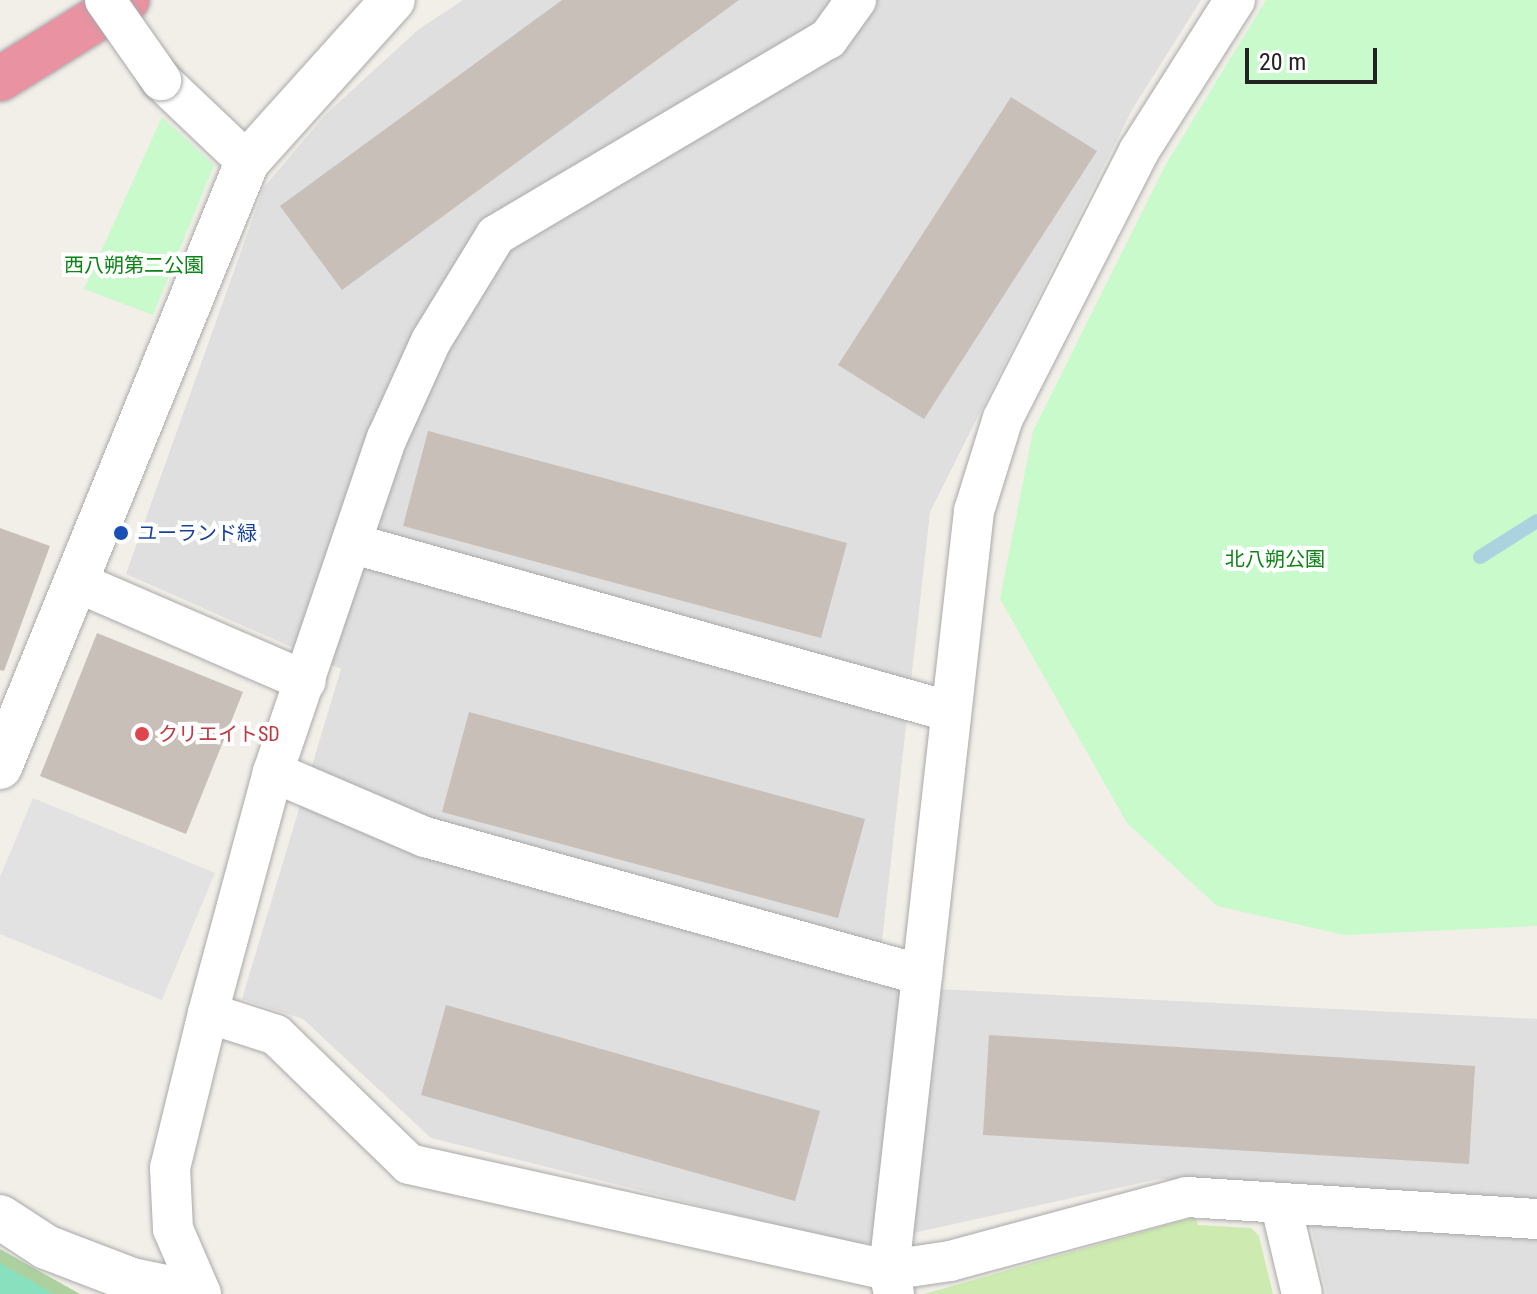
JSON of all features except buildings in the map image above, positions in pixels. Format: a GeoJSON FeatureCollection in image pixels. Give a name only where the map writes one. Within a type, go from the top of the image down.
{"type":"FeatureCollection","features":[{"type":"Feature","properties":{"kind":"highway"},"geometry":{"type":"LineString","coordinates":[[0,79],[127,0]]}},
{"type":"Feature","properties":{"kind":"street"},"geometry":{"type":"LineString","coordinates":[[105,0],[161,80],[247,162]]}},
{"type":"Feature","properties":{"kind":"street"},"geometry":{"type":"LineString","coordinates":[[0,767],[79,583],[193,280],[247,162],[315,79],[393,0]]}},
{"type":"Feature","properties":{"kind":"street"},"geometry":{"type":"LineString","coordinates":[[0,1217],[46,1247],[131,1287],[200,1294],[173,1229],[170,1168],[273,772],[354,544],[387,438],[431,341],[496,235],[828,39],[856,0]]}},
{"type":"Feature","properties":{"kind":"street"},"geometry":{"type":"LineString","coordinates":[[892,1282],[948,711],[974,511],[1003,418],[1139,151],[1235,0]]}},
{"type":"Feature","properties":{"kind":"street"},"geometry":{"type":"LineString","coordinates":[[354,544],[948,711]]}},
{"type":"Feature","properties":{"kind":"street"},"geometry":{"type":"LineString","coordinates":[[79,583],[306,681]]}},
{"type":"Feature","properties":{"kind":"street"},"geometry":{"type":"LineString","coordinates":[[273,772],[425,837],[922,975]]}},
{"type":"Feature","properties":{"kind":"street"},"geometry":{"type":"LineString","coordinates":[[208,1013],[276,1035],[409,1164],[892,1282],[950,1261],[1187,1197],[1281,1206],[1537,1219]]}},
{"type":"Feature","properties":{"kind":"street"},"geometry":{"type":"LineString","coordinates":[[1281,1206],[1302,1294]]}},
{"type":"Feature","properties":{"kind":"shaded area"},"geometry":{"type":"Polygon","coordinates":[[[463,0],[1201,0],[1132,110],[930,512],[877,986],[1537,1019],[1537,1294],[1327,1294],[1301,1185],[1159,1179],[858,1245],[431,1138],[303,1019],[242,999],[341,669],[126,574],[264,187],[326,114],[419,29],[463,0]]]}},
{"type":"Feature","properties":{"kind":"shaded area"},"geometry":{"type":"Polygon","coordinates":[[[33,798],[215,873],[162,1000],[0,934],[0,877],[33,798]]]}},
{"type":"Feature","properties":{"kind":"green space","name":"北八朔公園"},"geometry":{"type":"Polygon","coordinates":[[[1266,0],[1537,0],[1537,926],[1344,935],[1217,906],[1127,823],[1000,599],[1033,431],[1166,164],[1266,0]]]}},
{"type":"Feature","properties":{"kind":"green space","name":"西八朔第二公園"},"geometry":{"type":"Polygon","coordinates":[[[162,117],[214,165],[153,315],[84,289],[162,117]]]}},
{"type":"Feature","properties":{"kind":"green space"},"geometry":{"type":"Polygon","coordinates":[[[1195,1217],[1198,1225],[1251,1228],[1259,1236],[1273,1294],[924,1294],[1195,1217]]]}},
{"type":"Feature","properties":{"kind":"green space"},"geometry":{"type":"Polygon","coordinates":[[[0,1249],[80,1294],[0,1294],[0,1249]]]}},
{"type":"Feature","properties":{"kind":"green space"},"geometry":{"type":"Polygon","coordinates":[[[0,1263],[54,1294],[0,1294],[0,1263]]]}},
{"type":"Feature","properties":{"kind":"waterway"},"geometry":{"type":"LineString","coordinates":[[1480,557],[1537,521]]}},
{"type":"Feature","properties":{"kind":"place","name":"ユーランド緑"},"geometry":{"type":"Point","coordinates":[121,533]}},
{"type":"Feature","properties":{"kind":"place","name":"クリエイトSD"},"geometry":{"type":"Point","coordinates":[142,734]}}]}
